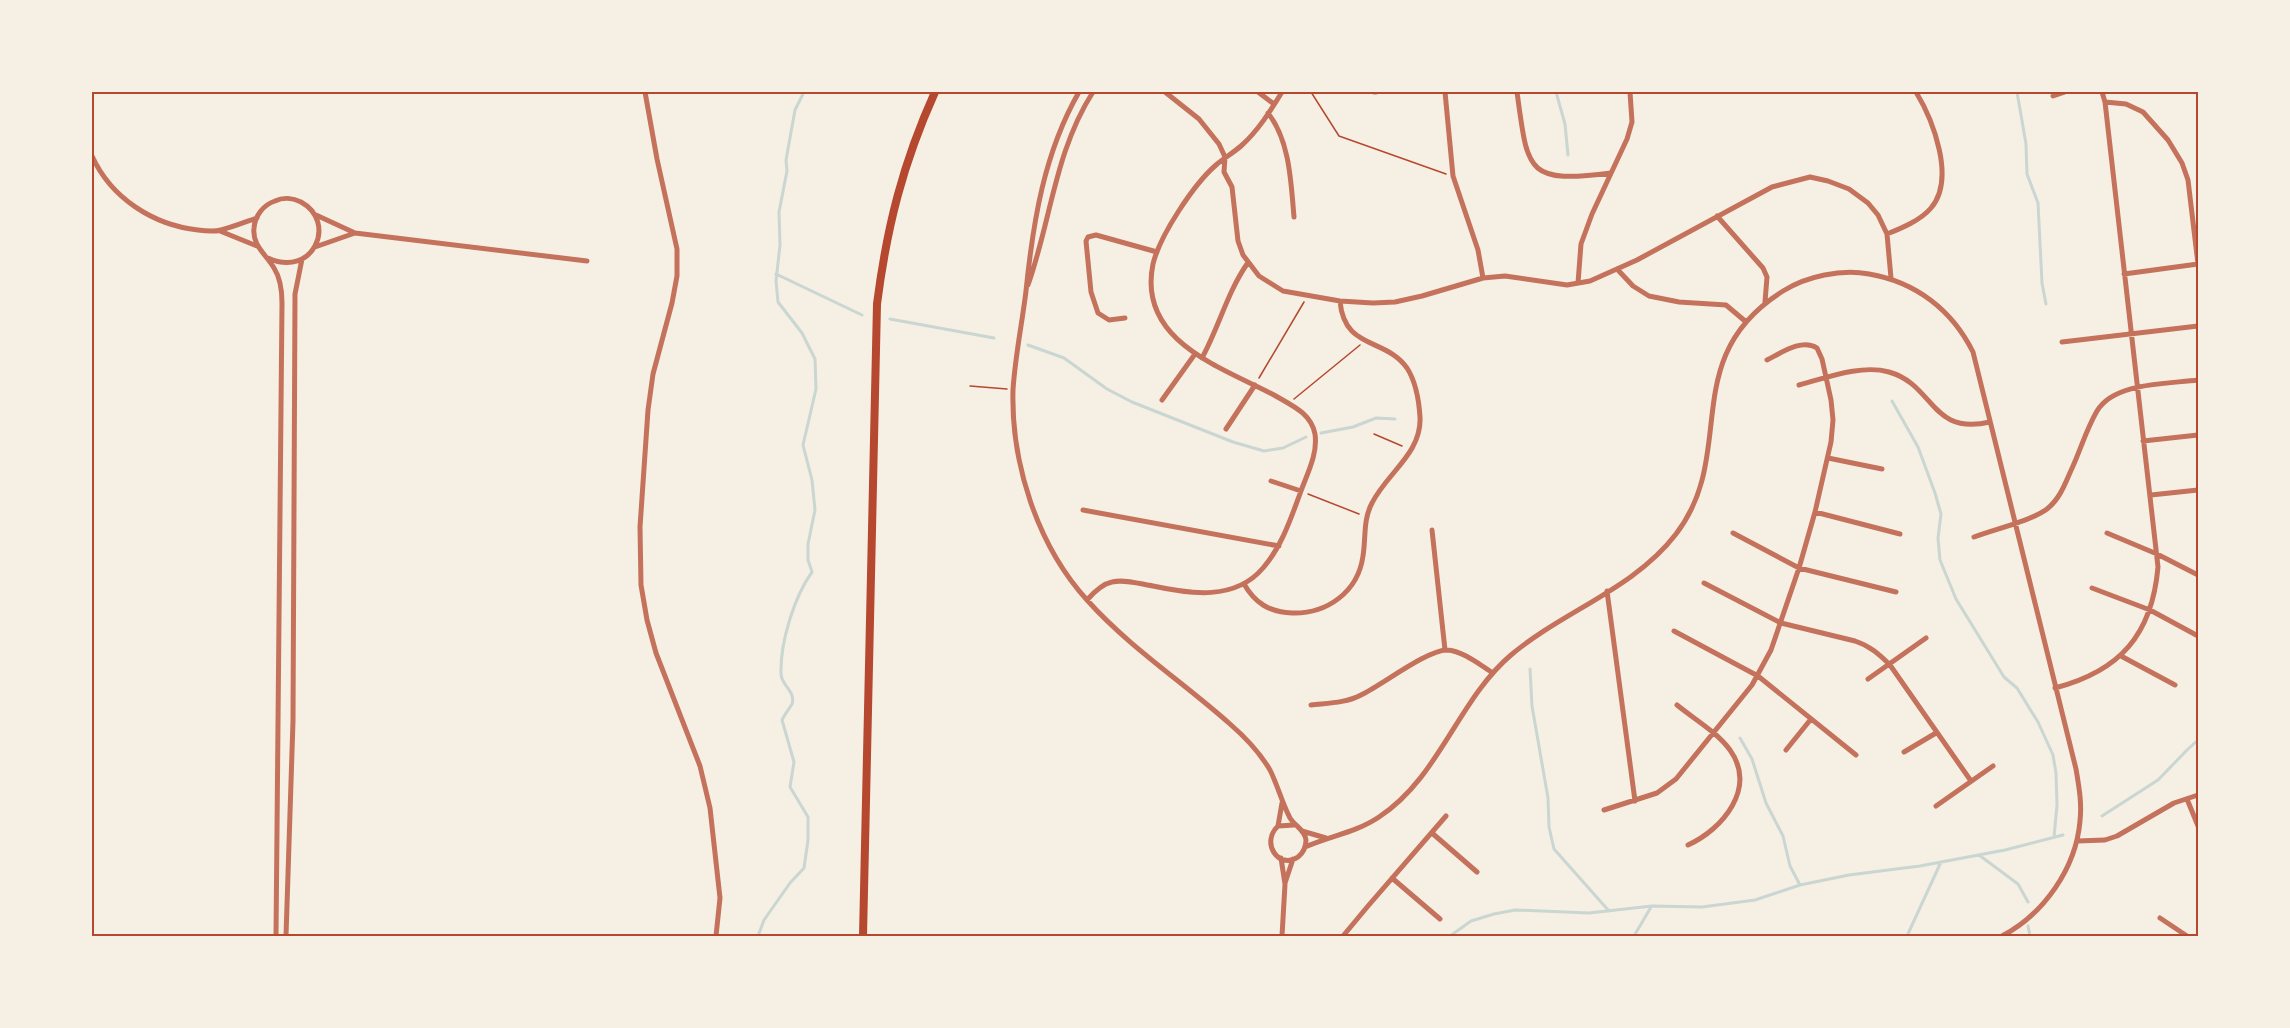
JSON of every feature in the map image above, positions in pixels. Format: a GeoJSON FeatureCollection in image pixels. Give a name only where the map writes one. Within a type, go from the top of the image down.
{"type":"FeatureCollection","features":[{"type":"Feature","properties":{"kind":"main road"},"geometry":{"type":"LineString","coordinates":[[863,936],[877,304],[891,214],[918,128],[935,92]]}},
{"type":"Feature","properties":{"kind":"street"},"geometry":{"type":"LineString","coordinates":[[645,92],[677,249],[677,276],[653,374],[648,410],[640,527],[642,585],[647,620],[656,653],[700,766],[710,807],[720,898],[716,936]]}},
{"type":"Feature","properties":{"kind":"street"},"geometry":{"type":"LineString","coordinates":[[1079,92],[1058,136],[1043,183],[1031,241],[1014,389],[1018,448],[1023,476],[1032,505],[1057,556],[1087,600],[1122,633],[1231,725],[1252,746],[1269,768],[1282,804],[1294,825],[1302,831],[1326,838]]}},
{"type":"Feature","properties":{"kind":"street"},"geometry":{"type":"LineString","coordinates":[[1026,292],[1065,151],[1076,121],[1093,92]]}},
{"type":"Feature","properties":{"kind":"street"},"geometry":{"type":"LineString","coordinates":[[1166,92],[1211,132],[1225,157],[1224,172],[1232,187],[1238,241],[1247,264],[1270,285],[1283,291],[1340,301],[1373,303],[1395,302],[1483,278],[1505,276],[1549,284],[1578,283],[1602,277],[1772,187],[1810,177],[1849,189],[1868,203],[1878,215],[1887,234],[1891,278]]}},
{"type":"Feature","properties":{"kind":"street"},"geometry":{"type":"LineString","coordinates":[[1258,92],[1274,104]]}},
{"type":"Feature","properties":{"kind":"street"},"geometry":{"type":"LineString","coordinates":[[1087,600],[1095,591],[1112,582],[1137,583],[1198,594],[1214,593],[1244,584],[1262,570],[1279,546],[1301,491],[1314,454],[1315,433],[1306,416],[1255,385],[1195,354],[1171,334],[1158,312],[1152,282],[1156,252],[1198,184],[1225,157],[1241,146],[1282,92]]}},
{"type":"Feature","properties":{"kind":"street"},"geometry":{"type":"LineString","coordinates":[[1445,92],[1452,176],[1478,250],[1483,278]]}},
{"type":"Feature","properties":{"kind":"street"},"geometry":{"type":"LineString","coordinates":[[1517,92],[1528,155],[1534,165],[1549,175],[1561,178],[1611,173]]}},
{"type":"Feature","properties":{"kind":"street"},"geometry":{"type":"LineString","coordinates":[[1578,283],[1581,244],[1627,139],[1632,122],[1630,92]]}},
{"type":"Feature","properties":{"kind":"street"},"geometry":{"type":"LineString","coordinates":[[1887,234],[1908,225],[1931,209],[1940,192],[1943,173],[1936,138],[1930,117],[1916,92]]}},
{"type":"Feature","properties":{"kind":"street"},"geometry":{"type":"LineString","coordinates":[[2053,96],[2064,92]]}},
{"type":"Feature","properties":{"kind":"street"},"geometry":{"type":"LineString","coordinates":[[2055,688],[2094,675],[2121,656],[2135,640],[2150,610],[2157,580],[2157,554],[2151,495],[2102,92]]}},
{"type":"Feature","properties":{"kind":"street"},"geometry":{"type":"LineString","coordinates":[[2105,102],[2126,104],[2143,112],[2168,140],[2182,163],[2188,180],[2198,264],[2124,274]]}},
{"type":"Feature","properties":{"kind":"street"},"geometry":{"type":"LineString","coordinates":[[1268,113],[1275,123],[1285,152],[1294,217]]}},
{"type":"Feature","properties":{"kind":"street"},"geometry":{"type":"LineString","coordinates":[[92,156],[97,168],[113,188],[148,215],[166,224],[188,229],[220,231],[258,246]]}},
{"type":"Feature","properties":{"kind":"street"},"geometry":{"type":"LineString","coordinates":[[276,936],[282,287],[278,275],[258,246],[253,231],[257,218],[268,204],[278,199],[288,198],[299,201],[315,215],[354,233],[587,261]]}},
{"type":"Feature","properties":{"kind":"street"},"geometry":{"type":"LineString","coordinates":[[315,215],[319,237],[315,247]]}},
{"type":"Feature","properties":{"kind":"street"},"geometry":{"type":"LineString","coordinates":[[1717,216],[1766,272],[1765,302]]}},
{"type":"Feature","properties":{"kind":"street"},"geometry":{"type":"LineString","coordinates":[[220,231],[257,218]]}},
{"type":"Feature","properties":{"kind":"street"},"geometry":{"type":"LineString","coordinates":[[268,258],[278,263],[288,264],[302,259],[315,247],[354,233]]}},
{"type":"Feature","properties":{"kind":"street"},"geometry":{"type":"LineString","coordinates":[[1125,318],[1109,320],[1098,313],[1091,292],[1086,240],[1096,235],[1156,252]]}},
{"type":"Feature","properties":{"kind":"street"},"geometry":{"type":"LineString","coordinates":[[286,936],[292,721],[295,294],[302,259]]}},
{"type":"Feature","properties":{"kind":"street"},"geometry":{"type":"LineString","coordinates":[[1202,358],[1211,341],[1227,297],[1247,264]]}},
{"type":"Feature","properties":{"kind":"street"},"geometry":{"type":"LineString","coordinates":[[1617,269],[1633,286],[1649,296],[1679,302],[1726,306],[1745,321]]}},
{"type":"Feature","properties":{"kind":"street"},"geometry":{"type":"LineString","coordinates":[[1305,847],[1361,828],[1394,806],[1423,774],[1493,673],[1528,641],[1607,591],[1658,555],[1677,533],[1692,508],[1701,484],[1717,377],[1724,355],[1745,321],[1765,302],[1790,286],[1824,275],[1863,272],[1891,278],[1930,299],[1954,321],[1972,352],[2067,730],[2081,799],[2077,841],[2071,860],[2050,896],[2016,929],[2002,936]]}},
{"type":"Feature","properties":{"kind":"street"},"geometry":{"type":"LineString","coordinates":[[1244,584],[1256,601],[1275,611],[1302,613],[1326,607],[1347,592],[1358,574],[1363,556],[1366,516],[1382,487],[1412,450],[1419,432],[1417,396],[1406,367],[1349,329],[1344,322],[1340,301]]}},
{"type":"Feature","properties":{"kind":"street"},"geometry":{"type":"LineString","coordinates":[[2062,342],[2199,326]]}},
{"type":"Feature","properties":{"kind":"street"},"geometry":{"type":"LineString","coordinates":[[1604,810],[1635,801],[1667,787],[1713,734],[1758,676],[1781,623],[1815,512],[1828,458],[1833,420],[1827,378],[1819,352],[1813,345],[1799,345],[1767,360]]}},
{"type":"Feature","properties":{"kind":"street"},"geometry":{"type":"LineString","coordinates":[[1162,400],[1195,354]]}},
{"type":"Feature","properties":{"kind":"street"},"geometry":{"type":"LineString","coordinates":[[1799,385],[1866,370],[1887,371],[1909,381],[1941,415],[1951,421],[1968,425],[1990,422]]}},
{"type":"Feature","properties":{"kind":"street"},"geometry":{"type":"LineString","coordinates":[[1974,537],[2035,516],[2053,503],[2065,485],[2097,410],[2108,398],[2124,390],[2137,387],[2199,380]]}},
{"type":"Feature","properties":{"kind":"street"},"geometry":{"type":"LineString","coordinates":[[1226,429],[1255,385]]}},
{"type":"Feature","properties":{"kind":"street"},"geometry":{"type":"LineString","coordinates":[[2144,441],[2199,435]]}},
{"type":"Feature","properties":{"kind":"street"},"geometry":{"type":"LineString","coordinates":[[1828,458],[1882,469]]}},
{"type":"Feature","properties":{"kind":"street"},"geometry":{"type":"LineString","coordinates":[[1271,481],[1301,491]]}},
{"type":"Feature","properties":{"kind":"street"},"geometry":{"type":"LineString","coordinates":[[2151,495],[2199,490]]}},
{"type":"Feature","properties":{"kind":"street"},"geometry":{"type":"LineString","coordinates":[[1083,510],[1279,546]]}},
{"type":"Feature","properties":{"kind":"street"},"geometry":{"type":"LineString","coordinates":[[1815,512],[1900,534]]}},
{"type":"Feature","properties":{"kind":"street"},"geometry":{"type":"LineString","coordinates":[[1432,530],[1445,650]]}},
{"type":"Feature","properties":{"kind":"street"},"geometry":{"type":"LineString","coordinates":[[2107,533],[2199,575]]}},
{"type":"Feature","properties":{"kind":"street"},"geometry":{"type":"LineString","coordinates":[[1733,534],[1799,567],[1896,592]]}},
{"type":"Feature","properties":{"kind":"street"},"geometry":{"type":"LineString","coordinates":[[1704,582],[1781,623],[1864,644],[1880,654],[1971,782]]}},
{"type":"Feature","properties":{"kind":"street"},"geometry":{"type":"LineString","coordinates":[[2092,588],[2150,610],[2199,636]]}},
{"type":"Feature","properties":{"kind":"street"},"geometry":{"type":"LineString","coordinates":[[1607,591],[1635,801]]}},
{"type":"Feature","properties":{"kind":"street"},"geometry":{"type":"LineString","coordinates":[[1674,631],[1758,676],[1856,755]]}},
{"type":"Feature","properties":{"kind":"street"},"geometry":{"type":"LineString","coordinates":[[1868,679],[1926,638]]}},
{"type":"Feature","properties":{"kind":"street"},"geometry":{"type":"LineString","coordinates":[[1311,705],[1338,702],[1360,696],[1420,660],[1445,650],[1461,654],[1493,673]]}},
{"type":"Feature","properties":{"kind":"street"},"geometry":{"type":"LineString","coordinates":[[2121,656],[2175,685]]}},
{"type":"Feature","properties":{"kind":"street"},"geometry":{"type":"LineString","coordinates":[[1677,705],[1728,747],[1734,757],[1740,780],[1738,794],[1732,806],[1714,830],[1688,845]]}},
{"type":"Feature","properties":{"kind":"street"},"geometry":{"type":"LineString","coordinates":[[1786,750],[1811,719]]}},
{"type":"Feature","properties":{"kind":"street"},"geometry":{"type":"LineString","coordinates":[[1904,752],[1936,733]]}},
{"type":"Feature","properties":{"kind":"street"},"geometry":{"type":"LineString","coordinates":[[1936,806],[1993,766]]}},
{"type":"Feature","properties":{"kind":"street"},"geometry":{"type":"LineString","coordinates":[[2077,841],[2105,840],[2117,836],[2174,803],[2199,795]]}},
{"type":"Feature","properties":{"kind":"street"},"geometry":{"type":"LineString","coordinates":[[2187,799],[2199,826]]}},
{"type":"Feature","properties":{"kind":"street"},"geometry":{"type":"LineString","coordinates":[[1282,804],[1278,826],[1270,840],[1273,851],[1281,858],[1293,859]]}},
{"type":"Feature","properties":{"kind":"street"},"geometry":{"type":"LineString","coordinates":[[1343,936],[1446,816]]}},
{"type":"Feature","properties":{"kind":"street"},"geometry":{"type":"LineString","coordinates":[[1278,826],[1294,825]]}},
{"type":"Feature","properties":{"kind":"street"},"geometry":{"type":"LineString","coordinates":[[1285,884],[1293,859],[1303,852],[1305,847],[1306,841],[1302,831]]}},
{"type":"Feature","properties":{"kind":"street"},"geometry":{"type":"LineString","coordinates":[[1431,833],[1477,872]]}},
{"type":"Feature","properties":{"kind":"street"},"geometry":{"type":"LineString","coordinates":[[1281,858],[1285,884],[1282,936]]}},
{"type":"Feature","properties":{"kind":"street"},"geometry":{"type":"LineString","coordinates":[[1392,878],[1440,919]]}},
{"type":"Feature","properties":{"kind":"street"},"geometry":{"type":"LineString","coordinates":[[2160,918],[2187,936]]}},
{"type":"Feature","properties":{"kind":"path"},"geometry":{"type":"LineString","coordinates":[[1311,92],[1340,136],[1452,176]]}},
{"type":"Feature","properties":{"kind":"path"},"geometry":{"type":"LineString","coordinates":[[1255,385],[1307,296]]}},
{"type":"Feature","properties":{"kind":"path"},"geometry":{"type":"LineString","coordinates":[[1289,404],[1365,340]]}},
{"type":"Feature","properties":{"kind":"path"},"geometry":{"type":"LineString","coordinates":[[970,386],[1014,389]]}},
{"type":"Feature","properties":{"kind":"path"},"geometry":{"type":"LineString","coordinates":[[1374,434],[1412,450]]}},
{"type":"Feature","properties":{"kind":"path"},"geometry":{"type":"LineString","coordinates":[[1301,491],[1366,516]]}},
{"type":"Feature","properties":{"kind":"waterway"},"geometry":{"type":"LineString","coordinates":[[758,936],[764,920],[790,883],[804,868],[808,840],[808,817],[790,787],[794,762],[782,720],[793,699],[783,682],[781,662],[789,621],[799,594],[812,572],[808,560],[808,544],[815,510],[812,480],[803,445],[816,389],[815,359],[802,333],[778,302],[776,281],[780,245],[779,212],[787,171],[786,160],[795,110],[804,92]]}},
{"type":"Feature","properties":{"kind":"waterway"},"geometry":{"type":"LineString","coordinates":[[1556,92],[1565,124],[1568,155]]}},
{"type":"Feature","properties":{"kind":"waterway"},"geometry":{"type":"LineString","coordinates":[[2017,92],[2026,144],[2027,174],[2038,203],[2042,283],[2046,304]]}},
{"type":"Feature","properties":{"kind":"waterway"},"geometry":{"type":"LineString","coordinates":[[776,274],[862,315]]}},
{"type":"Feature","properties":{"kind":"waterway"},"geometry":{"type":"LineString","coordinates":[[890,319],[994,338]]}},
{"type":"Feature","properties":{"kind":"waterway"},"geometry":{"type":"LineString","coordinates":[[1028,345],[1064,358],[1107,389],[1132,402],[1233,442],[1264,451],[1283,448],[1306,437]]}},
{"type":"Feature","properties":{"kind":"waterway"},"geometry":{"type":"LineString","coordinates":[[1892,401],[1918,447],[1935,493],[1941,514],[1938,538],[1940,560],[1956,599],[2004,677],[2017,688],[2038,722],[2053,755],[2057,805],[2054,837]]}},
{"type":"Feature","properties":{"kind":"waterway"},"geometry":{"type":"LineString","coordinates":[[1321,433],[1353,427],[1376,418],[1395,419]]}},
{"type":"Feature","properties":{"kind":"waterway"},"geometry":{"type":"LineString","coordinates":[[1530,669],[1532,706],[1548,798],[1549,827],[1554,849],[1609,911]]}},
{"type":"Feature","properties":{"kind":"waterway"},"geometry":{"type":"LineString","coordinates":[[1740,738],[1752,759],[1766,803],[1783,836],[1790,866],[1800,885]]}},
{"type":"Feature","properties":{"kind":"waterway"},"geometry":{"type":"LineString","coordinates":[[2102,816],[2158,780],[2198,740]]}},
{"type":"Feature","properties":{"kind":"waterway"},"geometry":{"type":"LineString","coordinates":[[1450,936],[1471,921],[1515,910],[1589,913],[1652,906],[1702,907],[1755,900],[1800,885],[2005,850],[2063,835]]}},
{"type":"Feature","properties":{"kind":"waterway"},"geometry":{"type":"LineString","coordinates":[[1979,855],[2018,884],[2028,902]]}},
{"type":"Feature","properties":{"kind":"waterway"},"geometry":{"type":"LineString","coordinates":[[1907,936],[1941,862]]}},
{"type":"Feature","properties":{"kind":"waterway"},"geometry":{"type":"LineString","coordinates":[[1634,936],[1651,907]]}},
{"type":"Feature","properties":{"kind":"waterway"},"geometry":{"type":"LineString","coordinates":[[2028,926],[2030,936]]}}]}
